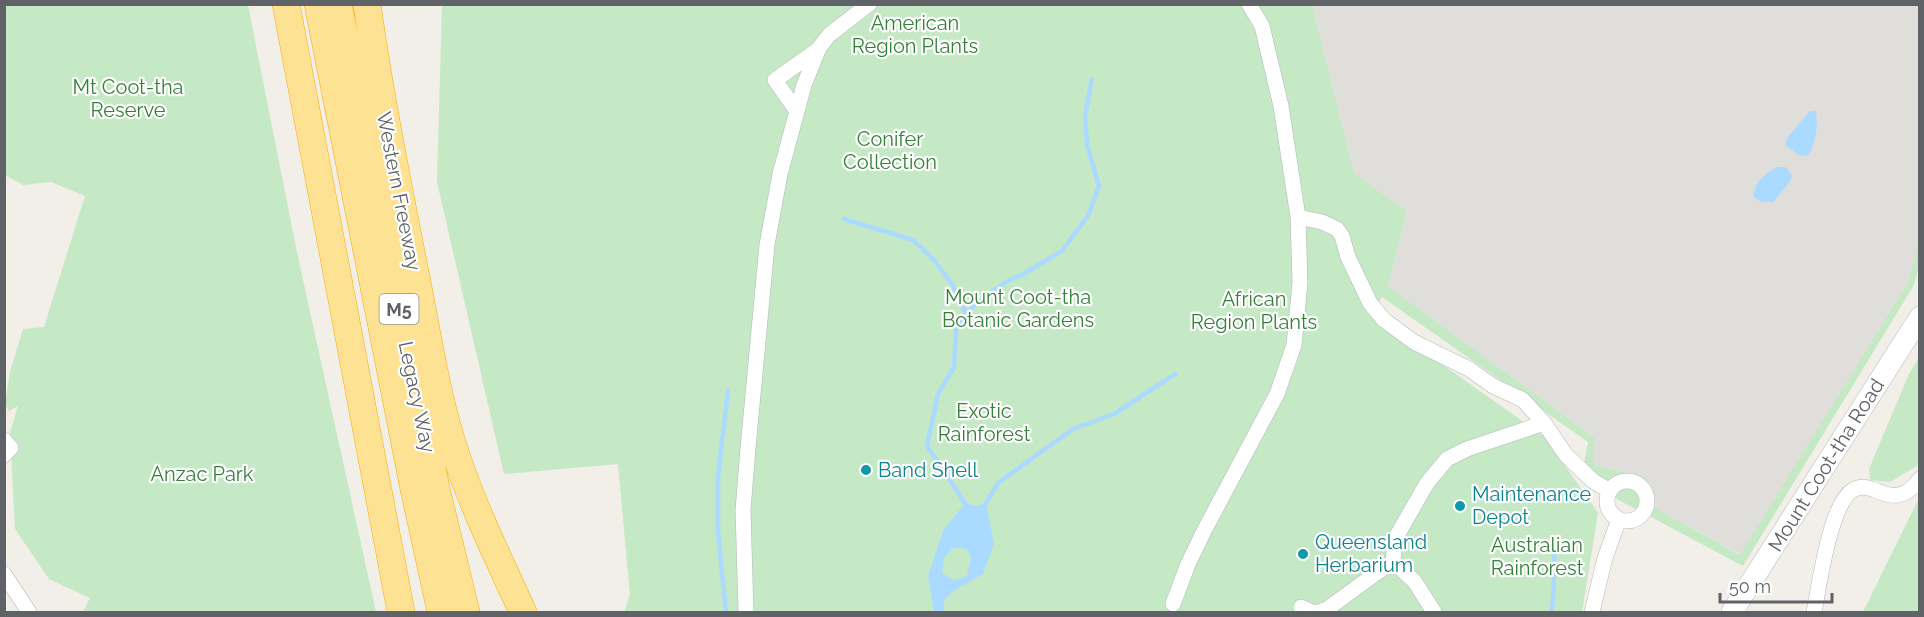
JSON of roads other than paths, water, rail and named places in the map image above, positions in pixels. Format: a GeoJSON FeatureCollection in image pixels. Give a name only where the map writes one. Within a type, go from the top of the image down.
{"type":"FeatureCollection","features":[{"type":"Feature","properties":{"kind":"highway"},"geometry":{"type":"LineString","coordinates":[[286,4],[401,612]]}},
{"type":"Feature","properties":{"kind":"highway","name":"Legacy Way"},"geometry":{"type":"LineString","coordinates":[[318,4],[414,489],[441,612]]}},
{"type":"Feature","properties":{"kind":"highway","name":"Legacy Way"},"geometry":{"type":"LineString","coordinates":[[338,4],[437,493],[466,612]]}},
{"type":"Feature","properties":{"kind":"highway","name":"Western Freeway"},"geometry":{"type":"LineString","coordinates":[[367,4],[375,65],[395,173],[432,359],[449,430],[457,457],[486,530],[523,612]]}},
{"type":"Feature","properties":{"kind":"main road","name":"Mount Coot-tha Road"},"geometry":{"type":"LineString","coordinates":[[1732,612],[1920,317]]}},
{"type":"Feature","properties":{"kind":"street"},"geometry":{"type":"LineString","coordinates":[[746,612],[743,510],[767,245],[780,174],[796,110],[819,48],[829,35],[869,4]]}},
{"type":"Feature","properties":{"kind":"street"},"geometry":{"type":"LineString","coordinates":[[1173,604],[1188,564],[1205,529],[1277,394],[1294,345],[1300,283],[1298,217],[1281,106],[1262,26],[1249,4]]}},
{"type":"Feature","properties":{"kind":"street"},"geometry":{"type":"LineString","coordinates":[[796,110],[775,80],[819,48]]}},
{"type":"Feature","properties":{"kind":"street"},"geometry":{"type":"LineString","coordinates":[[1298,217],[1322,222],[1337,229],[1370,303],[1384,320],[1414,342],[1469,369],[1493,386],[1523,400],[1544,423],[1566,455],[1593,481],[1610,491]]}},
{"type":"Feature","properties":{"kind":"street"},"geometry":{"type":"LineString","coordinates":[[1318,612],[1328,609],[1393,561],[1395,539],[1427,483],[1447,459],[1467,449],[1544,423]]}},
{"type":"Feature","properties":{"kind":"street"},"geometry":{"type":"LineString","coordinates":[[4,440],[12,448],[4,454]]}},
{"type":"Feature","properties":{"kind":"street"},"geometry":{"type":"LineString","coordinates":[[1814,612],[1828,539],[1839,508],[1847,496],[1852,490],[1859,488],[1897,496],[1907,492],[1920,479]]}},
{"type":"Feature","properties":{"kind":"street"},"geometry":{"type":"LineString","coordinates":[[1632,481],[1643,487],[1646,493],[1648,500],[1644,513],[1633,520],[1619,519],[1610,510],[1608,504],[1610,491],[1619,482],[1632,481]]}},
{"type":"Feature","properties":{"kind":"street"},"geometry":{"type":"LineString","coordinates":[[1592,612],[1605,558],[1619,519]]}},
{"type":"Feature","properties":{"kind":"street"},"geometry":{"type":"LineString","coordinates":[[1393,561],[1415,582],[1434,612]]}},
{"type":"Feature","properties":{"kind":"street"},"geometry":{"type":"LineString","coordinates":[[4,574],[29,612]]}},
{"type":"Feature","properties":{"kind":"water"},"geometry":{"type":"Polygon","coordinates":[[[1810,111],[1816,111],[1815,140],[1808,156],[1799,155],[1785,145],[1787,138],[1810,111]]]}},
{"type":"Feature","properties":{"kind":"water"},"geometry":{"type":"Polygon","coordinates":[[[1777,167],[1786,167],[1792,176],[1789,183],[1773,202],[1761,202],[1753,196],[1756,186],[1764,175],[1777,167]]]}},
{"type":"Feature","properties":{"kind":"water"},"geometry":{"type":"Polygon","coordinates":[[[965,503],[976,506],[986,503],[994,544],[983,574],[955,590],[944,600],[944,612],[934,612],[928,576],[943,531],[965,503]],[[954,547],[944,558],[942,573],[954,580],[967,576],[971,558],[967,549],[954,547]]]}},
{"type":"Feature","properties":{"kind":"waterway"},"geometry":{"type":"LineString","coordinates":[[965,503],[927,446],[938,394],[954,367],[956,330],[966,314],[982,298],[1062,251],[1089,214],[1099,186],[1087,145],[1085,116],[1092,79]]}},
{"type":"Feature","properties":{"kind":"waterway"},"geometry":{"type":"LineString","coordinates":[[844,219],[913,240],[934,260],[952,284],[966,314]]}},
{"type":"Feature","properties":{"kind":"waterway"},"geometry":{"type":"LineString","coordinates":[[986,503],[998,483],[1073,429],[1114,414],[1175,374]]}},
{"type":"Feature","properties":{"kind":"waterway"},"geometry":{"type":"LineString","coordinates":[[726,612],[718,533],[718,476],[728,391]]}},
{"type":"Feature","properties":{"kind":"waterway"},"geometry":{"type":"LineString","coordinates":[[1551,612],[1555,537]]}},
{"type":"Feature","properties":{"kind":"place","name":"Band Shell"},"geometry":{"type":"Point","coordinates":[866,470]}},
{"type":"Feature","properties":{"kind":"place","name":"Maintenance Depot"},"geometry":{"type":"Point","coordinates":[1460,506]}},
{"type":"Feature","properties":{"kind":"place","name":"Queensland Herbarium"},"geometry":{"type":"Point","coordinates":[1303,554]}},
{"type":"Feature","properties":{"kind":"park label","name":"American Region Plants"},"geometry":{"type":"Point","coordinates":[915,34]}},
{"type":"Feature","properties":{"kind":"park label","name":"Mt Coot-tha Reserve"},"geometry":{"type":"Point","coordinates":[128,98]}},
{"type":"Feature","properties":{"kind":"park label","name":"Conifer Collection"},"geometry":{"type":"Point","coordinates":[890,150]}},
{"type":"Feature","properties":{"kind":"park label","name":"Mount Coot-tha Botanic Gardens"},"geometry":{"type":"Point","coordinates":[1018,308]}},
{"type":"Feature","properties":{"kind":"park label","name":"African Region Plants"},"geometry":{"type":"Point","coordinates":[1254,310]}},
{"type":"Feature","properties":{"kind":"park label","name":"Exotic Rainforest"},"geometry":{"type":"Point","coordinates":[984,422]}},
{"type":"Feature","properties":{"kind":"park label","name":"Anzac Park"},"geometry":{"type":"Point","coordinates":[202,474]}},
{"type":"Feature","properties":{"kind":"park label","name":"Australian Rainforest"},"geometry":{"type":"Point","coordinates":[1537,556]}}]}
